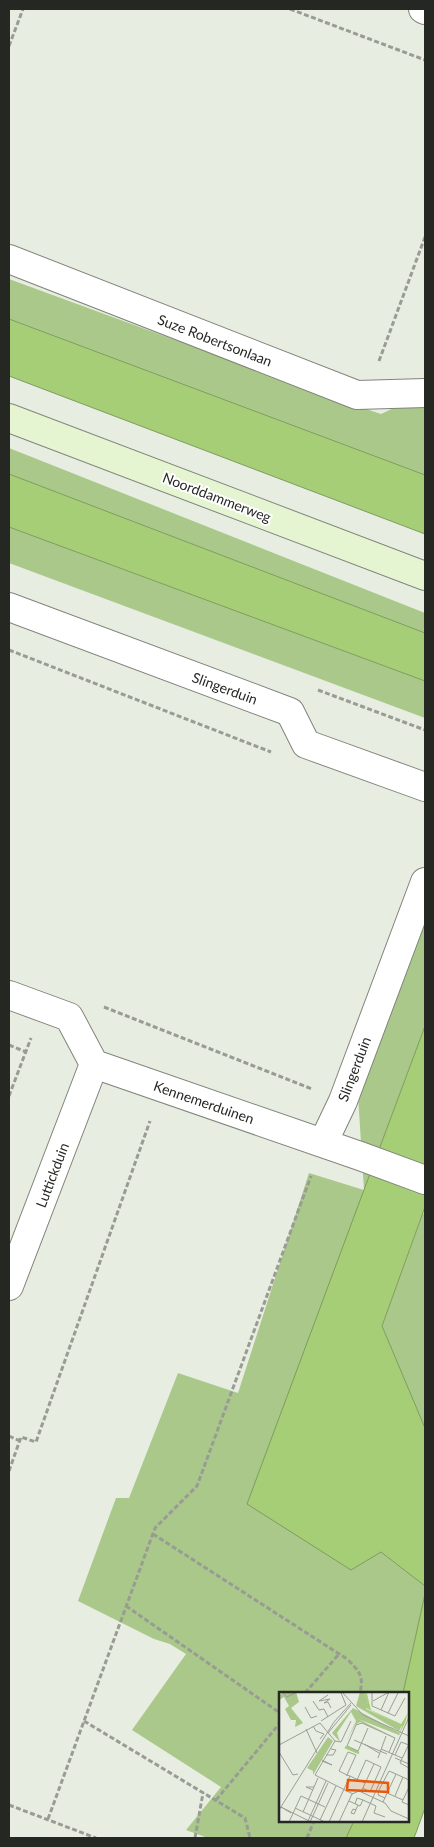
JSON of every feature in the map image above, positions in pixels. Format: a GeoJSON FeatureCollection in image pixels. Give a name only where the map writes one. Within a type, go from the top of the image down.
{"type":"FeatureCollection","features":[{"type":"Feature","properties":{"kind":"street","name":"Suze Robertsonlaan"},"geometry":{"type":"LineString","coordinates":[[9,259],[357,395],[425,393]]}},
{"type":"Feature","properties":{"kind":"street","name":"Noorddammerweg"},"geometry":{"type":"LineString","coordinates":[[9,418],[425,576]]}},
{"type":"Feature","properties":{"kind":"street","name":"Slingerduin"},"geometry":{"type":"LineString","coordinates":[[9,607],[290,712],[306,744],[425,787]]}},
{"type":"Feature","properties":{"kind":"street","name":"Slingerduin"},"geometry":{"type":"LineString","coordinates":[[323,1143],[343,1101],[425,882]]}},
{"type":"Feature","properties":{"kind":"street"},"geometry":{"type":"LineString","coordinates":[[9,995],[69,1017],[94,1064]]}},
{"type":"Feature","properties":{"kind":"street","name":"Kennemerduinen"},"geometry":{"type":"LineString","coordinates":[[94,1064],[425,1180]]}},
{"type":"Feature","properties":{"kind":"street","name":"Luttickduin"},"geometry":{"type":"LineString","coordinates":[[9,1286],[94,1064]]}},
{"type":"Feature","properties":{"kind":"path"},"geometry":{"type":"LineString","coordinates":[[9,46],[23,9]]}},
{"type":"Feature","properties":{"kind":"path"},"geometry":{"type":"LineString","coordinates":[[290,9],[425,60]]}},
{"type":"Feature","properties":{"kind":"path"},"geometry":{"type":"LineString","coordinates":[[367,394],[425,237]]}},
{"type":"Feature","properties":{"kind":"path"},"geometry":{"type":"LineString","coordinates":[[9,650],[277,754]]}},
{"type":"Feature","properties":{"kind":"path"},"geometry":{"type":"LineString","coordinates":[[69,1017],[86,1000],[343,1101]]}},
{"type":"Feature","properties":{"kind":"path"},"geometry":{"type":"LineString","coordinates":[[9,1096],[42,1007]]}},
{"type":"Feature","properties":{"kind":"path"},"geometry":{"type":"LineString","coordinates":[[9,1046],[26,1052]]}},
{"type":"Feature","properties":{"kind":"path"},"geometry":{"type":"LineString","coordinates":[[9,1471],[22,1437],[36,1442],[162,1087]]}},
{"type":"Feature","properties":{"kind":"path"},"geometry":{"type":"LineString","coordinates":[[48,1819],[155,1528],[197,1486],[323,1143]]}},
{"type":"Feature","properties":{"kind":"path"},"geometry":{"type":"LineString","coordinates":[[9,1436],[20,1441]]}},
{"type":"Feature","properties":{"kind":"path"},"geometry":{"type":"LineString","coordinates":[[153,1534],[339,1654],[359,1671],[361,1678],[360,1692]]}},
{"type":"Feature","properties":{"kind":"path"},"geometry":{"type":"LineString","coordinates":[[126,1606],[279,1713]]}},
{"type":"Feature","properties":{"kind":"path"},"geometry":{"type":"LineString","coordinates":[[307,1692],[339,1654]]}},
{"type":"Feature","properties":{"kind":"path"},"geometry":{"type":"LineString","coordinates":[[84,1721],[245,1818],[250,1838]]}},
{"type":"Feature","properties":{"kind":"path"},"geometry":{"type":"LineString","coordinates":[[216,1800],[279,1723]]}},
{"type":"Feature","properties":{"kind":"path"},"geometry":{"type":"LineString","coordinates":[[195,1838],[203,1792]]}},
{"type":"Feature","properties":{"kind":"path"},"geometry":{"type":"LineString","coordinates":[[9,1806],[96,1838]]}},
{"type":"Feature","properties":{"kind":"path"},"geometry":{"type":"LineString","coordinates":[[307,1838],[314,1822]]}},
{"type":"Feature","properties":{"kind":"shaded area"},"geometry":{"type":"Polygon","coordinates":[[[9,279],[381,414],[411,400],[425,399],[425,475],[9,319],[9,279]]]}},
{"type":"Feature","properties":{"kind":"shaded area"},"geometry":{"type":"Polygon","coordinates":[[[9,319],[425,475],[425,534],[9,376],[9,319]]]}},
{"type":"Feature","properties":{"kind":"shaded area"},"geometry":{"type":"Polygon","coordinates":[[[9,448],[425,613],[425,633],[9,474],[9,448]]]}},
{"type":"Feature","properties":{"kind":"shaded area"},"geometry":{"type":"Polygon","coordinates":[[[9,474],[425,633],[425,681],[9,527],[9,474]]]}},
{"type":"Feature","properties":{"kind":"shaded area"},"geometry":{"type":"Polygon","coordinates":[[[9,527],[425,681],[425,718],[9,563],[9,527]]]}},
{"type":"Feature","properties":{"kind":"shaded area"},"geometry":{"type":"Polygon","coordinates":[[[425,914],[425,1026],[364,1191],[381,1552],[425,1586],[425,1594],[403,1692],[279,1692],[279,1822],[354,1822],[346,1838],[208,1838],[186,1830],[221,1787],[132,1730],[186,1654],[170,1644],[154,1639],[78,1601],[116,1498],[129,1498],[178,1373],[238,1393],[309,1173],[364,1190],[358,1095],[425,914]]]}},
{"type":"Feature","properties":{"kind":"shaded area"},"geometry":{"type":"Polygon","coordinates":[[[425,1026],[425,1207],[382,1326],[425,1428],[425,1586],[381,1552],[351,1570],[247,1504],[425,1026]]]}},
{"type":"Feature","properties":{"kind":"shaded area"},"geometry":{"type":"Polygon","coordinates":[[[423,1213],[425,1216],[425,1428],[382,1326],[423,1213]]]}},
{"type":"Feature","properties":{"kind":"shaded area"},"geometry":{"type":"Polygon","coordinates":[[[425,1594],[425,1808],[414,1838],[346,1838],[354,1822],[409,1822],[409,1692],[403,1692],[425,1594]]]}}]}
